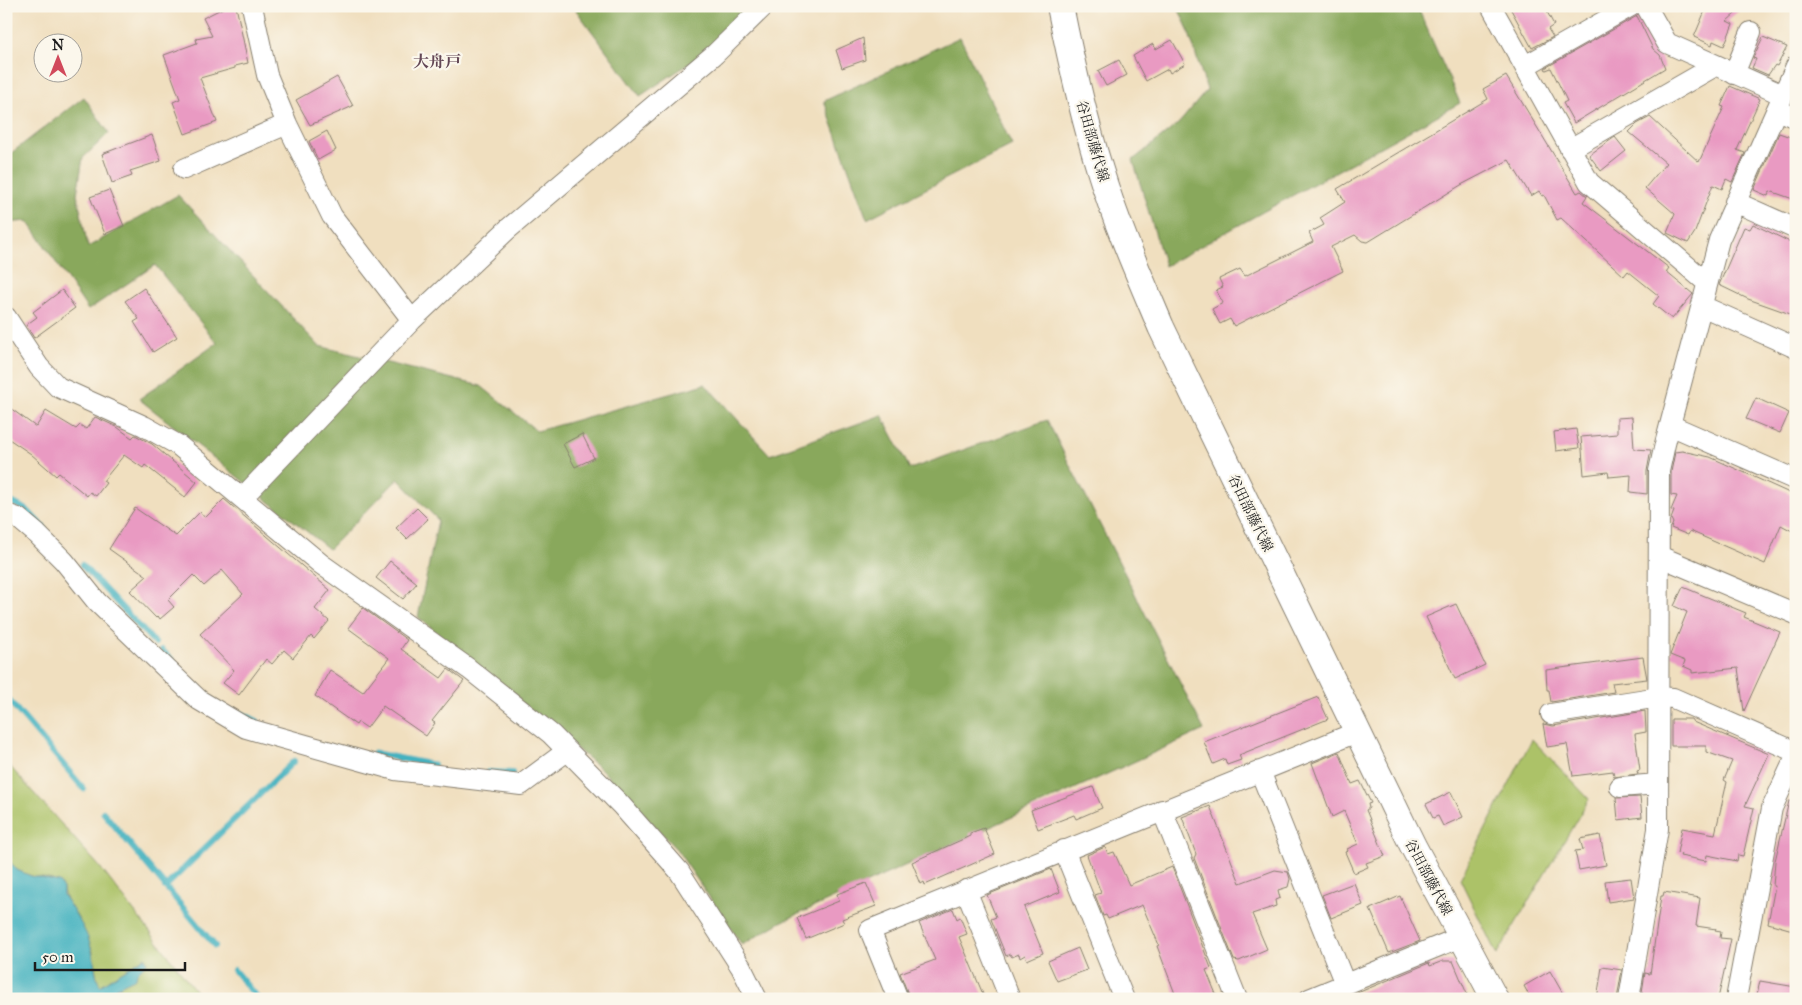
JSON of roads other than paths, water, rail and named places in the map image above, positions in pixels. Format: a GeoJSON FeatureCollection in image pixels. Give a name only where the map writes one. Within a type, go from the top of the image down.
{"type":"FeatureCollection","features":[{"type":"Feature","properties":{"kind":"main road","name":"谷田部藤代線"},"geometry":{"type":"LineString","coordinates":[[1060,6],[1083,112],[1100,172],[1132,259],[1161,327],[1357,732],[1461,937],[1495,999]]}},
{"type":"Feature","properties":{"kind":"street"},"geometry":{"type":"LineString","coordinates":[[252,6],[268,75],[287,124],[332,216],[412,320]]}},
{"type":"Feature","properties":{"kind":"street"},"geometry":{"type":"LineString","coordinates":[[243,497],[412,320],[508,228],[715,54],[764,6]]}},
{"type":"Feature","properties":{"kind":"street"},"geometry":{"type":"LineString","coordinates":[[1492,6],[1589,182],[1706,282]]}},
{"type":"Feature","properties":{"kind":"street"},"geometry":{"type":"LineString","coordinates":[[1525,66],[1630,6]]}},
{"type":"Feature","properties":{"kind":"street"},"geometry":{"type":"LineString","coordinates":[[1646,6],[1666,43],[1734,74],[1780,102],[1796,118]]}},
{"type":"Feature","properties":{"kind":"street"},"geometry":{"type":"LineString","coordinates":[[1734,74],[1751,32]]}},
{"type":"Feature","properties":{"kind":"street"},"geometry":{"type":"LineString","coordinates":[[1570,149],[1715,66]]}},
{"type":"Feature","properties":{"kind":"street"},"geometry":{"type":"LineString","coordinates":[[1629,999],[1658,829],[1660,471],[1670,425],[1702,306],[1706,282],[1719,240],[1796,66]]}},
{"type":"Feature","properties":{"kind":"street"},"geometry":{"type":"LineString","coordinates":[[184,169],[287,124]]}},
{"type":"Feature","properties":{"kind":"street"},"geometry":{"type":"LineString","coordinates":[[1735,202],[1796,229]]}},
{"type":"Feature","properties":{"kind":"street"},"geometry":{"type":"LineString","coordinates":[[1702,306],[1796,348]]}},
{"type":"Feature","properties":{"kind":"street"},"geometry":{"type":"LineString","coordinates":[[6,317],[38,367],[58,386],[144,426],[178,445],[243,497],[260,514],[321,564],[469,670],[551,734],[621,805],[679,871],[741,967],[757,999]]}},
{"type":"Feature","properties":{"kind":"street"},"geometry":{"type":"LineString","coordinates":[[1670,425],[1796,480]]}},
{"type":"Feature","properties":{"kind":"street"},"geometry":{"type":"LineString","coordinates":[[6,514],[18,518],[37,534],[64,561],[97,602],[199,700],[246,728],[395,770],[520,785],[567,751]]}},
{"type":"Feature","properties":{"kind":"street"},"geometry":{"type":"LineString","coordinates":[[1659,556],[1796,614]]}},
{"type":"Feature","properties":{"kind":"street"},"geometry":{"type":"LineString","coordinates":[[1551,714],[1659,697],[1673,698],[1796,752]]}},
{"type":"Feature","properties":{"kind":"street"},"geometry":{"type":"LineString","coordinates":[[898,999],[870,930],[1357,732]]}},
{"type":"Feature","properties":{"kind":"street"},"geometry":{"type":"LineString","coordinates":[[1736,999],[1772,808],[1796,756]]}},
{"type":"Feature","properties":{"kind":"street"},"geometry":{"type":"LineString","coordinates":[[1260,771],[1345,984]]}},
{"type":"Feature","properties":{"kind":"street"},"geometry":{"type":"LineString","coordinates":[[1620,787],[1658,784]]}},
{"type":"Feature","properties":{"kind":"street"},"geometry":{"type":"LineString","coordinates":[[1162,810],[1237,999]]}},
{"type":"Feature","properties":{"kind":"street"},"geometry":{"type":"LineString","coordinates":[[1064,850],[1124,999]]}},
{"type":"Feature","properties":{"kind":"street"},"geometry":{"type":"LineString","coordinates":[[966,890],[1010,999]]}},
{"type":"Feature","properties":{"kind":"street"},"geometry":{"type":"LineString","coordinates":[[1309,999],[1461,937]]}},
{"type":"Feature","properties":{"kind":"water"},"geometry":{"type":"Polygon","coordinates":[[[6,857],[17,870],[31,876],[59,882],[63,888],[63,895],[87,936],[100,986],[145,957],[147,963],[137,973],[136,978],[117,987],[106,999],[6,999],[6,857]]]}},
{"type":"Feature","properties":{"kind":"waterway"},"geometry":{"type":"LineString","coordinates":[[9,501],[27,510],[44,528]]}},
{"type":"Feature","properties":{"kind":"waterway"},"geometry":{"type":"LineString","coordinates":[[82,565],[155,643]]}},
{"type":"Feature","properties":{"kind":"waterway"},"geometry":{"type":"LineString","coordinates":[[162,650],[172,660]]}},
{"type":"Feature","properties":{"kind":"waterway"},"geometry":{"type":"LineString","coordinates":[[6,697],[84,789]]}},
{"type":"Feature","properties":{"kind":"waterway"},"geometry":{"type":"LineString","coordinates":[[240,713],[257,721]]}},
{"type":"Feature","properties":{"kind":"waterway"},"geometry":{"type":"LineString","coordinates":[[374,753],[434,765]]}},
{"type":"Feature","properties":{"kind":"waterway"},"geometry":{"type":"LineString","coordinates":[[165,887],[294,761]]}},
{"type":"Feature","properties":{"kind":"waterway"},"geometry":{"type":"LineString","coordinates":[[488,772],[512,773]]}},
{"type":"Feature","properties":{"kind":"waterway"},"geometry":{"type":"LineString","coordinates":[[103,812],[215,946]]}},
{"type":"Feature","properties":{"kind":"waterway"},"geometry":{"type":"LineString","coordinates":[[234,970],[258,999]]}},
{"type":"Feature","properties":{"kind":"district","name":"大舟戸"},"geometry":{"type":"Point","coordinates":[437,61]}}]}
